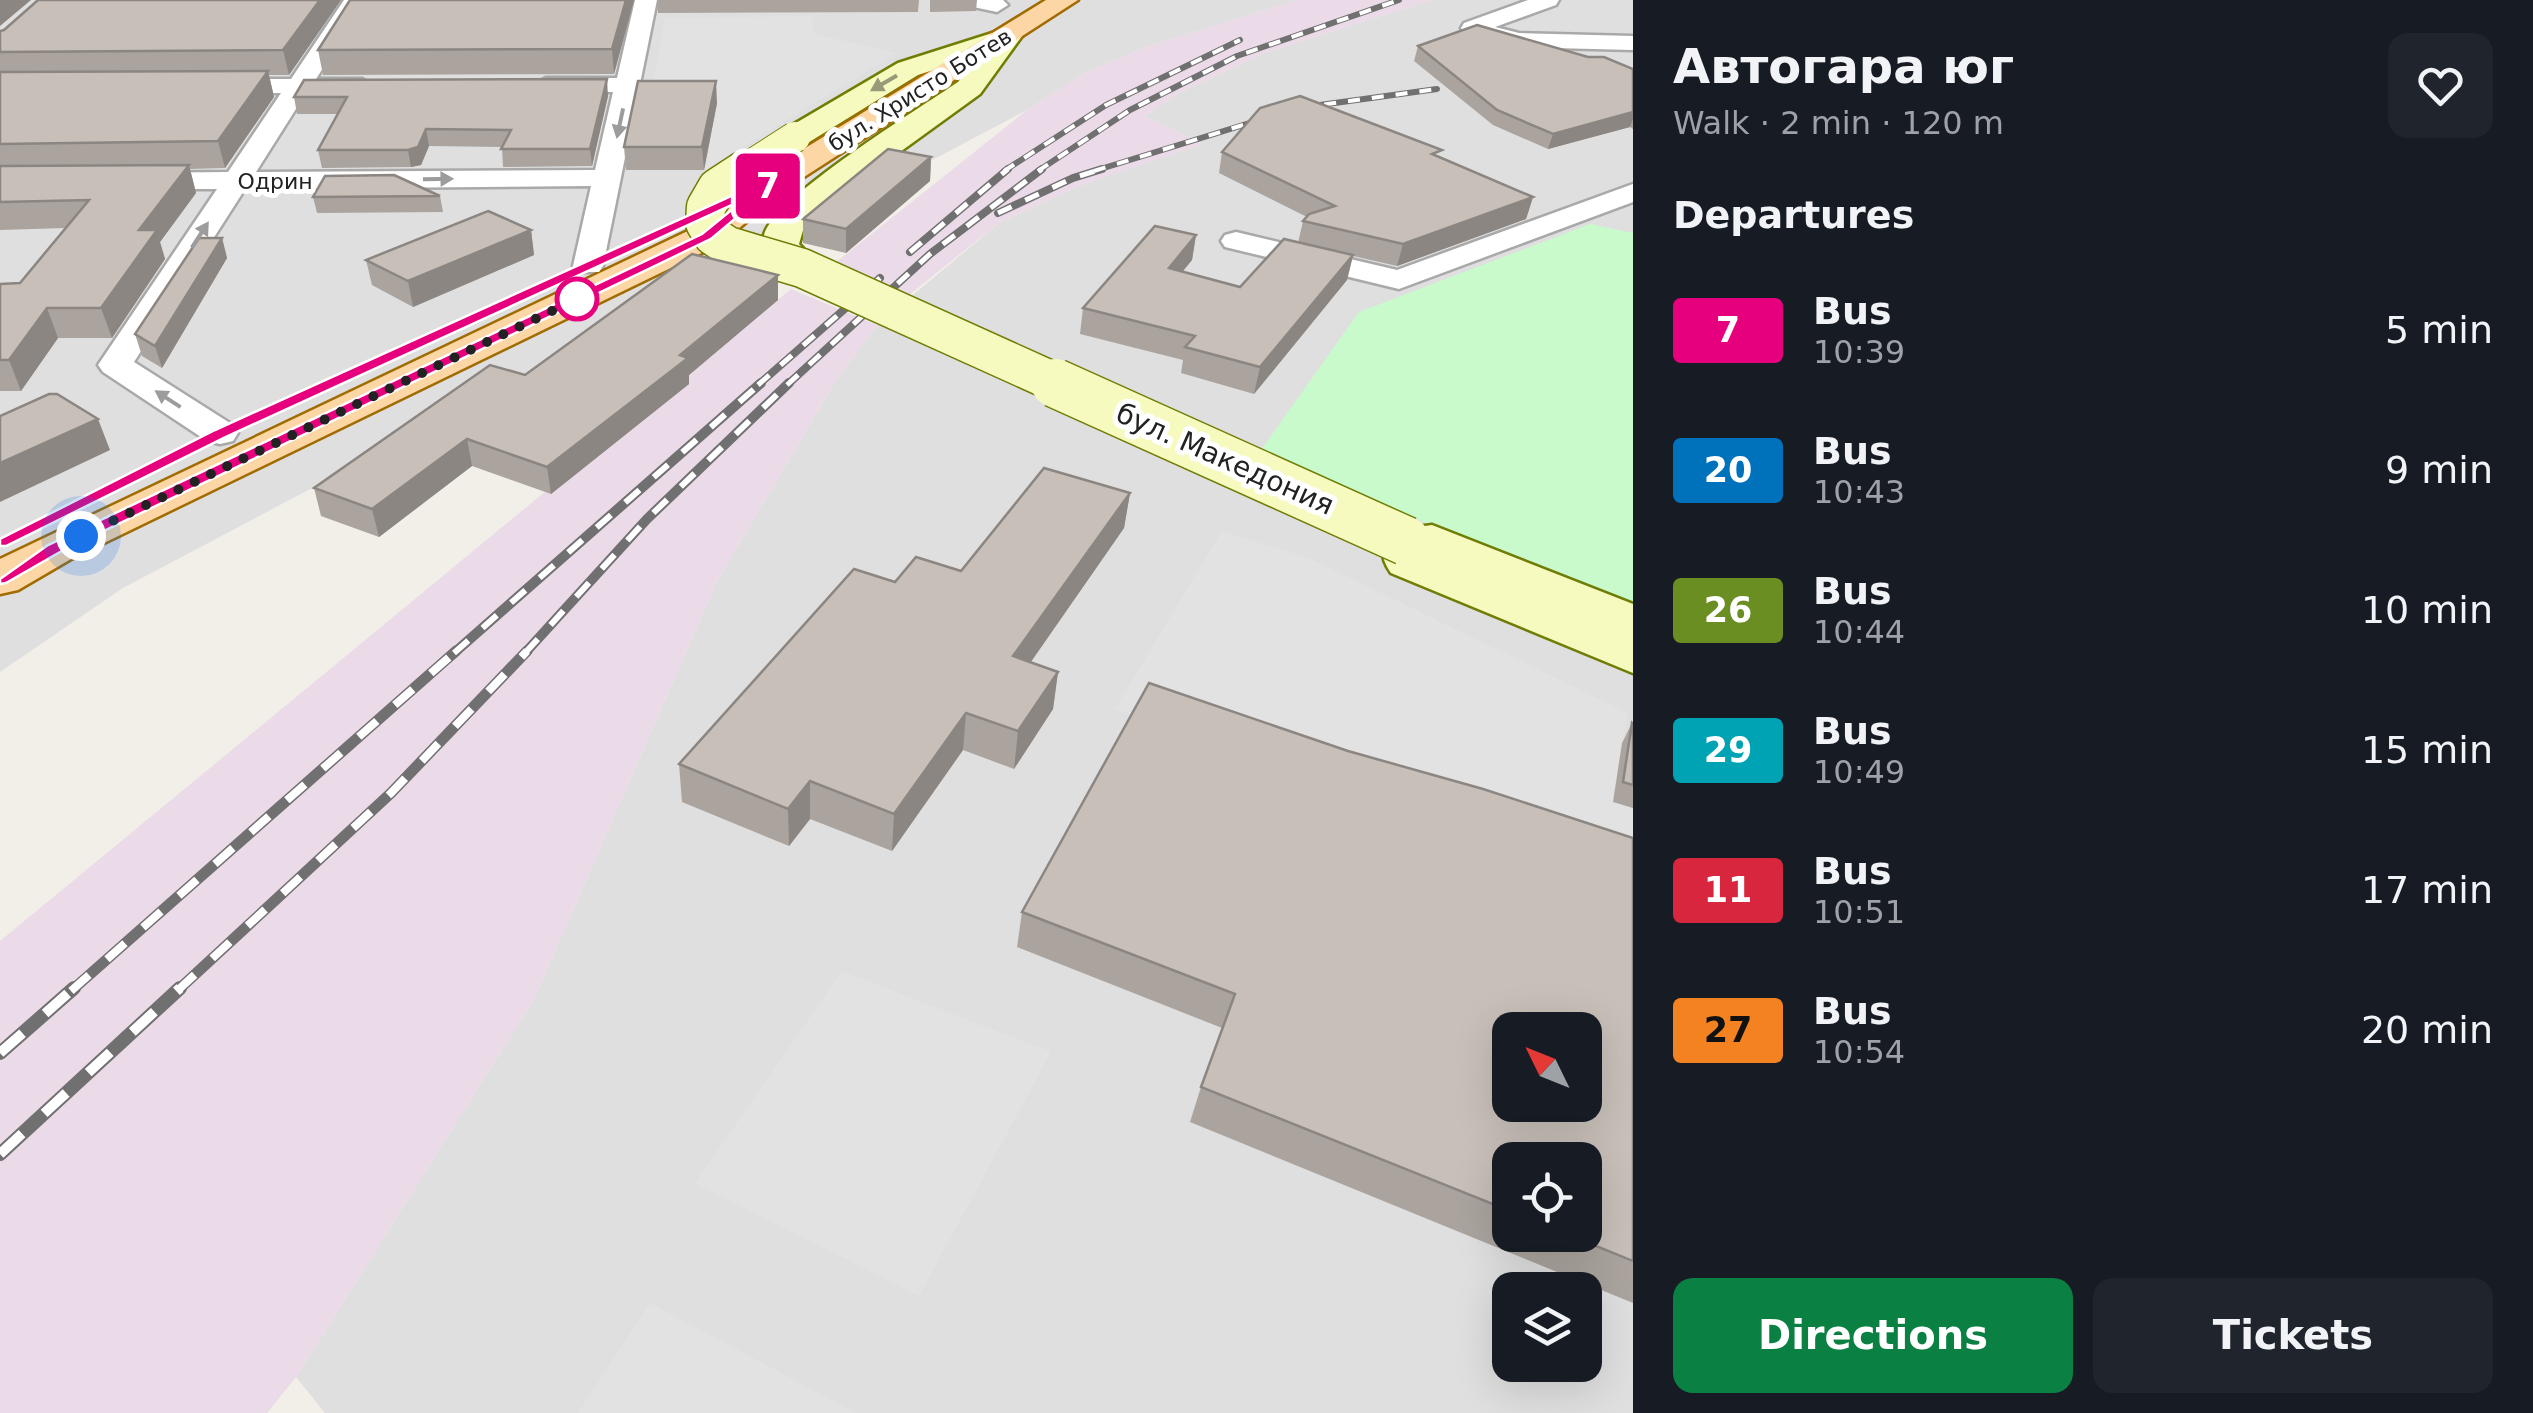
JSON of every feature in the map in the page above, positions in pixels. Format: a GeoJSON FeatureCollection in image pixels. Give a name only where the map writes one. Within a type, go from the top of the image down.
{"type":"FeatureCollection","features":[{"type":"Feature","properties":{"kind":"main road","name":"бул. Христо Ботев"},"geometry":{"type":"LineString","coordinates":[[0,542],[220,434],[775,180],[1065,0]]}},
{"type":"Feature","properties":{"kind":"main road","name":"бул. Христо Ботев"},"geometry":{"type":"LineString","coordinates":[[0,579],[54,549],[707,236],[775,180]]}},
{"type":"Feature","properties":{"kind":"street"},"geometry":{"type":"LineString","coordinates":[[220,434],[116,365],[355,0]]}},
{"type":"Feature","properties":{"kind":"street"},"geometry":{"type":"LineString","coordinates":[[588,266],[646,0]]}},
{"type":"Feature","properties":{"kind":"street"},"geometry":{"type":"LineString","coordinates":[[972,0],[997,4]]}},
{"type":"Feature","properties":{"kind":"street"},"geometry":{"type":"LineString","coordinates":[[1548,0],[1472,28],[1519,40],[1633,43]]}},
{"type":"Feature","properties":{"kind":"street"},"geometry":{"type":"LineString","coordinates":[[802,268],[784,258],[779,247],[785,224],[970,88],[1008,36]]}},
{"type":"Feature","properties":{"kind":"street","name":"бул. Македония"},"geometry":{"type":"LineString","coordinates":[[1008,36],[908,70],[717,188],[708,199],[705,218],[717,240],[730,248],[802,268],[1406,541],[1408,562],[1633,656]]}},
{"type":"Feature","properties":{"kind":"street"},"geometry":{"type":"LineString","coordinates":[[512,85],[628,85]]}},
{"type":"Feature","properties":{"kind":"street"},"geometry":{"type":"LineString","coordinates":[[180,86],[396,86]]}},
{"type":"Feature","properties":{"kind":"street","name":"Одрин"},"geometry":{"type":"LineString","coordinates":[[98,182],[609,178]]}},
{"type":"Feature","properties":{"kind":"street"},"geometry":{"type":"LineString","coordinates":[[1236,241],[1399,280],[1633,192]]}},
{"type":"Feature","properties":{"kind":"street"},"geometry":{"type":"LineString","coordinates":[[1406,541],[1432,538],[1633,623]]}},
{"type":"Feature","properties":{"kind":"shaded area"},"geometry":{"type":"Polygon","coordinates":[[[0,0],[1297,0],[1146,47],[1085,73],[1027,110],[123,588],[0,672],[0,0]]]}},
{"type":"Feature","properties":{"kind":"shaded area"},"geometry":{"type":"Polygon","coordinates":[[[1297,0],[1432,0],[1264,53],[1179,93],[1144,116],[1203,144],[1076,187],[999,223],[909,295],[835,263],[1027,110],[1085,73],[1146,47],[1297,0]]]}},
{"type":"Feature","properties":{"kind":"shaded area"},"geometry":{"type":"Polygon","coordinates":[[[1432,0],[1633,0],[1633,1413],[325,1413],[296,1377],[534,999],[717,581],[836,380],[877,325],[999,223],[1076,187],[1201,143],[1144,116],[1179,93],[1264,53],[1432,0]]]}},
{"type":"Feature","properties":{"kind":"shaded area"},"geometry":{"type":"Polygon","coordinates":[[[812,16],[814,34],[897,53],[705,170],[717,103],[650,103],[665,18],[812,16]]]}},
{"type":"Feature","properties":{"kind":"shaded area"},"geometry":{"type":"Polygon","coordinates":[[[791,289],[877,325],[836,380],[717,581],[534,999],[296,1377],[267,1413],[0,1413],[0,941],[791,289]]]}},
{"type":"Feature","properties":{"kind":"shaded area"},"geometry":{"type":"Polygon","coordinates":[[[1222,531],[1311,559],[1628,713],[1613,801],[1633,808],[1633,880],[1115,709],[1222,531]]]}},
{"type":"Feature","properties":{"kind":"shaded area"},"geometry":{"type":"Polygon","coordinates":[[[842,971],[1051,1052],[919,1296],[695,1183],[842,971]]]}},
{"type":"Feature","properties":{"kind":"shaded area"},"geometry":{"type":"Polygon","coordinates":[[[650,1303],[856,1413],[578,1413],[650,1303]]]}},
{"type":"Feature","properties":{"kind":"green space"},"geometry":{"type":"Polygon","coordinates":[[[1590,224],[1633,233],[1633,614],[1261,450],[1359,312],[1590,224]]]}},
{"type":"Feature","properties":{"kind":"building"},"geometry":{"type":"Polygon","coordinates":[[[38,0],[320,0],[283,50],[0,52],[0,31],[38,0]]]}},
{"type":"Feature","properties":{"kind":"building"},"geometry":{"type":"Polygon","coordinates":[[[350,0],[626,0],[612,49],[318,50],[350,0]]]}},
{"type":"Feature","properties":{"kind":"building"},"geometry":{"type":"Polygon","coordinates":[[[1477,25],[1588,57],[1604,57],[1633,69],[1633,112],[1553,134],[1497,110],[1418,46],[1477,25]]]}},
{"type":"Feature","properties":{"kind":"building"},"geometry":{"type":"Polygon","coordinates":[[[268,71],[218,141],[0,144],[0,72],[268,71]]]}},
{"type":"Feature","properties":{"kind":"building"},"geometry":{"type":"Polygon","coordinates":[[[607,79],[590,149],[501,149],[511,130],[426,129],[418,147],[408,150],[318,150],[347,97],[294,97],[304,80],[607,79]]]}},
{"type":"Feature","properties":{"kind":"building"},"geometry":{"type":"Polygon","coordinates":[[[638,81],[716,81],[702,147],[624,147],[638,81]]]}},
{"type":"Feature","properties":{"kind":"building"},"geometry":{"type":"Polygon","coordinates":[[[1300,96],[1442,150],[1432,154],[1533,197],[1403,244],[1303,221],[1309,214],[1335,206],[1222,152],[1260,108],[1300,96]]]}},
{"type":"Feature","properties":{"kind":"building"},"geometry":{"type":"Polygon","coordinates":[[[888,149],[931,157],[846,229],[803,219],[888,149]]]}},
{"type":"Feature","properties":{"kind":"building"},"geometry":{"type":"Polygon","coordinates":[[[189,165],[139,230],[157,230],[101,308],[47,308],[9,360],[0,360],[0,284],[20,283],[89,200],[0,202],[0,166],[189,165]]]}},
{"type":"Feature","properties":{"kind":"building"},"geometry":{"type":"Polygon","coordinates":[[[394,175],[440,196],[313,197],[325,176],[394,175]]]}},
{"type":"Feature","properties":{"kind":"building"},"geometry":{"type":"Polygon","coordinates":[[[488,211],[531,230],[408,281],[366,260],[488,211]]]}},
{"type":"Feature","properties":{"kind":"building"},"geometry":{"type":"Polygon","coordinates":[[[1155,226],[1196,235],[1169,268],[1240,287],[1284,239],[1353,255],[1260,367],[1185,347],[1195,336],[1083,308],[1155,226]]]}},
{"type":"Feature","properties":{"kind":"building"},"geometry":{"type":"Polygon","coordinates":[[[199,238],[222,238],[155,346],[135,334],[199,238]]]}},
{"type":"Feature","properties":{"kind":"building"},"geometry":{"type":"Polygon","coordinates":[[[692,254],[778,275],[680,355],[688,358],[547,467],[467,439],[372,509],[314,488],[490,365],[525,375],[692,254]]]}},
{"type":"Feature","properties":{"kind":"building"},"geometry":{"type":"Polygon","coordinates":[[[57,394],[98,419],[0,463],[0,416],[57,394]]]}},
{"type":"Feature","properties":{"kind":"building"},"geometry":{"type":"Polygon","coordinates":[[[1044,468],[1130,493],[1013,656],[1058,672],[1018,731],[966,713],[894,814],[810,781],[788,809],[679,764],[854,569],[895,582],[916,557],[961,571],[1044,468]]]}},
{"type":"Feature","properties":{"kind":"building"},"geometry":{"type":"Polygon","coordinates":[[[1149,683],[1348,751],[1483,789],[1633,838],[1633,1261],[1602,1248],[1602,1142],[1492,1142],[1492,1204],[1201,1087],[1235,994],[1022,912],[1149,683]]]}},
{"type":"Feature","properties":{"kind":"building"},"geometry":{"type":"Polygon","coordinates":[[[1633,724],[1633,785],[1623,782],[1633,724]]]}},
{"type":"Feature","properties":{"kind":"railway"},"geometry":{"type":"LineString","coordinates":[[1038,171],[1130,110],[1237,56],[1399,0]]}},
{"type":"Feature","properties":{"kind":"railway"},"geometry":{"type":"LineString","coordinates":[[1004,171],[1106,105],[1240,40]]}},
{"type":"Feature","properties":{"kind":"railway"},"geometry":{"type":"LineString","coordinates":[[1094,171],[1298,108],[1437,89]]}},
{"type":"Feature","properties":{"kind":"railway"},"geometry":{"type":"LineString","coordinates":[[910,252],[1008,169]]}},
{"type":"Feature","properties":{"kind":"railway"},"geometry":{"type":"LineString","coordinates":[[787,385],[930,254],[1042,169]]}},
{"type":"Feature","properties":{"kind":"railway"},"geometry":{"type":"LineString","coordinates":[[998,213],[1073,178],[1102,169]]}},
{"type":"Feature","properties":{"kind":"railway"},"geometry":{"type":"LineString","coordinates":[[758,385],[880,278]]}},
{"type":"Feature","properties":{"kind":"railway"},"geometry":{"type":"LineString","coordinates":[[454,653],[761,383]]}},
{"type":"Feature","properties":{"kind":"railway"},"geometry":{"type":"LineString","coordinates":[[525,653],[647,519],[789,383]]}},
{"type":"Feature","properties":{"kind":"railway"},"geometry":{"type":"LineString","coordinates":[[71,991],[456,651]]}},
{"type":"Feature","properties":{"kind":"railway"},"geometry":{"type":"LineString","coordinates":[[177,991],[391,793],[527,651]]}},
{"type":"Feature","properties":{"kind":"railway"},"geometry":{"type":"LineString","coordinates":[[0,1053],[74,988]]}},
{"type":"Feature","properties":{"kind":"railway"},"geometry":{"type":"LineString","coordinates":[[0,1154],[180,988]]}},
{"type":"Feature","properties":{"kind":"bus line","name":"7"},"geometry":{"type":"LineString","coordinates":[[0,542],[220,434],[775,180],[707,236],[54,549],[0,579]]}},
{"type":"Feature","properties":{"kind":"route"},"geometry":{"type":"LineString","coordinates":[[81,536],[577,299]]}}]}
